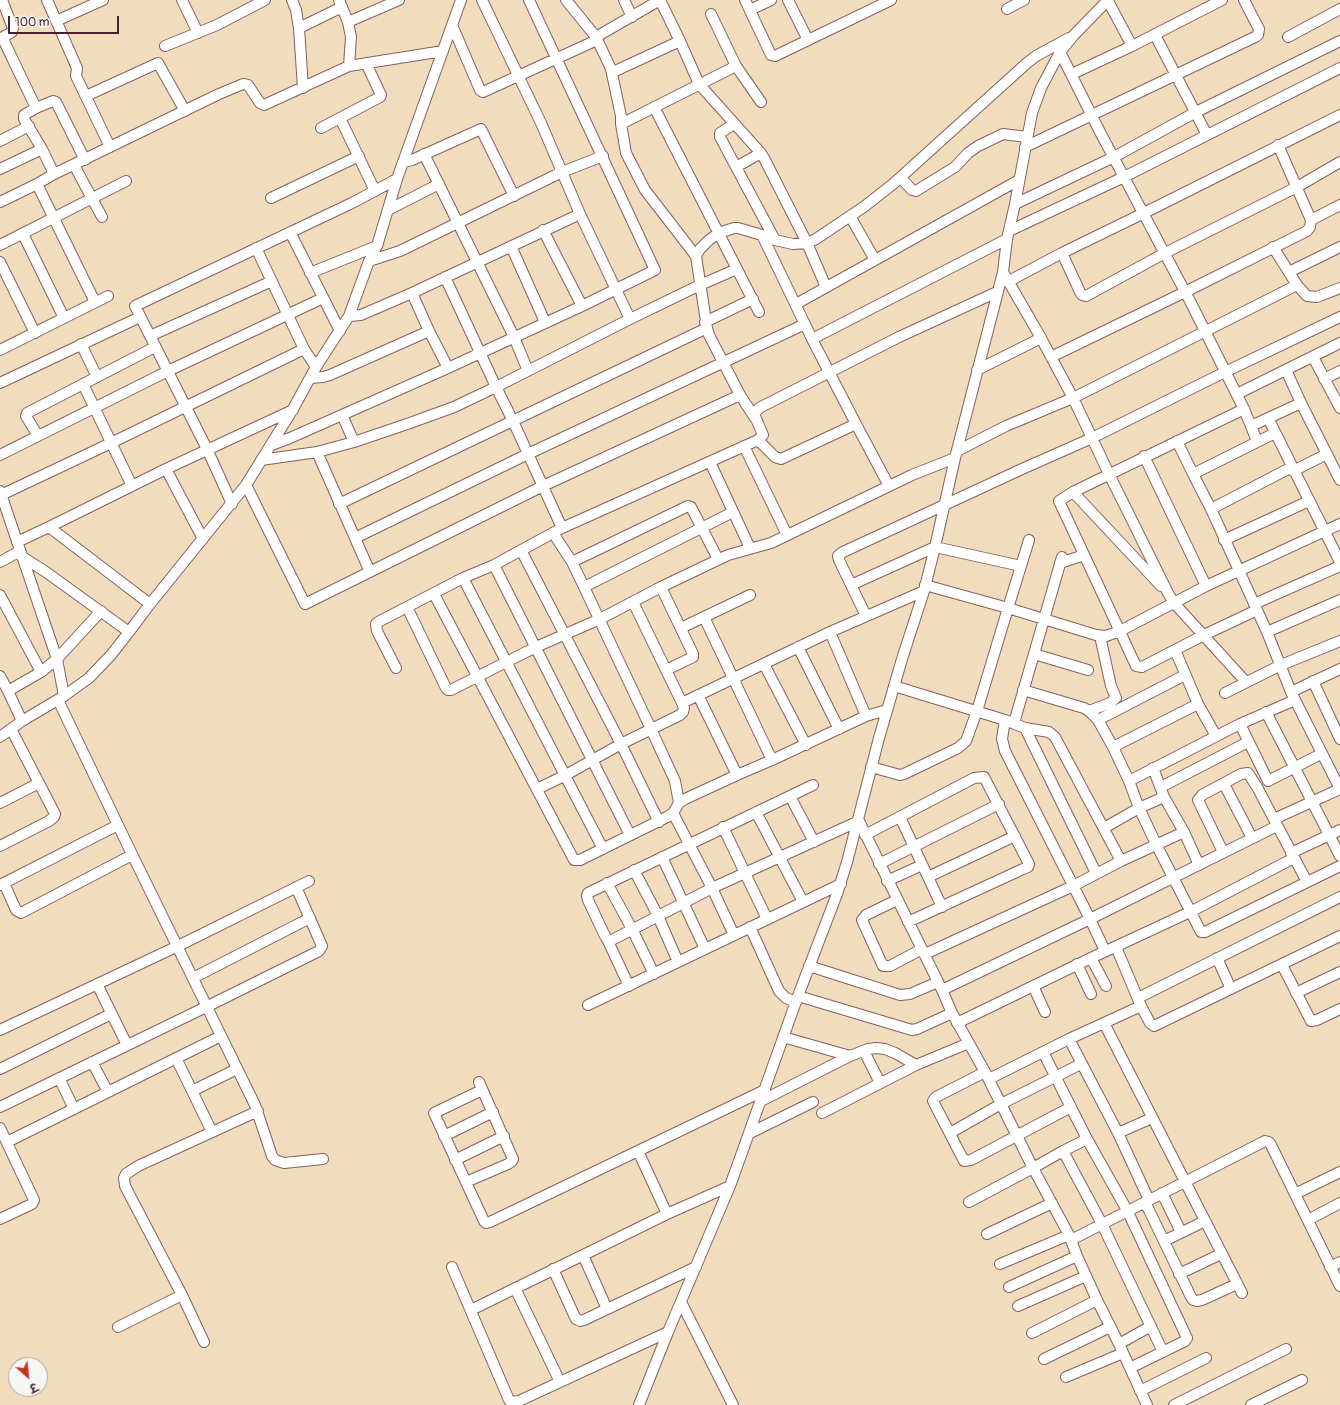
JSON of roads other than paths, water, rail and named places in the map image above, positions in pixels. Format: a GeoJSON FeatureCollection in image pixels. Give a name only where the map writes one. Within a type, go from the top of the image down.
{"type":"FeatureCollection","features":[{"type":"Feature","properties":{"kind":"street"},"geometry":{"type":"LineString","coordinates":[[2,0],[13,28],[12,32],[3,37],[3,39],[36,108]]}},
{"type":"Feature","properties":{"kind":"street"},"geometry":{"type":"LineString","coordinates":[[47,0],[78,68],[76,75],[110,147]]}},
{"type":"Feature","properties":{"kind":"street"},"geometry":{"type":"LineString","coordinates":[[56,21],[103,0]]}},
{"type":"Feature","properties":{"kind":"street"},"geometry":{"type":"LineString","coordinates":[[182,0],[198,32]]}},
{"type":"Feature","properties":{"kind":"street"},"geometry":{"type":"LineString","coordinates":[[165,46],[217,25],[246,4],[265,0]]}},
{"type":"Feature","properties":{"kind":"street"},"geometry":{"type":"LineString","coordinates":[[292,0],[296,10],[299,28],[303,88]]}},
{"type":"Feature","properties":{"kind":"street"},"geometry":{"type":"LineString","coordinates":[[348,22],[399,0]]}},
{"type":"Feature","properties":{"kind":"street"},"geometry":{"type":"LineString","coordinates":[[0,737],[89,678],[129,632],[246,485],[293,409],[316,367],[349,316],[369,261],[377,246],[397,179],[461,0]]}},
{"type":"Feature","properties":{"kind":"street"},"geometry":{"type":"LineString","coordinates":[[482,0],[519,76],[580,214],[630,319]]}},
{"type":"Feature","properties":{"kind":"street"},"geometry":{"type":"LineString","coordinates":[[271,445],[448,368],[654,271],[655,268],[529,0]]}},
{"type":"Feature","properties":{"kind":"street"},"geometry":{"type":"LineString","coordinates":[[396,668],[377,631],[376,624],[463,578],[494,565],[558,530],[758,440],[761,438],[763,433],[756,418],[740,394],[723,363],[706,325],[696,256],[645,190],[626,152],[621,116],[612,72],[597,39],[566,0]]}},
{"type":"Feature","properties":{"kind":"street"},"geometry":{"type":"LineString","coordinates":[[624,0],[632,17]]}},
{"type":"Feature","properties":{"kind":"street"},"geometry":{"type":"LineString","coordinates":[[452,26],[482,92],[485,92],[597,39],[660,0],[699,84],[761,153],[807,243],[826,287]]}},
{"type":"Feature","properties":{"kind":"street"},"geometry":{"type":"LineString","coordinates":[[745,0],[772,56],[777,56],[891,0]]}},
{"type":"Feature","properties":{"kind":"street"},"geometry":{"type":"LineString","coordinates":[[750,10],[771,0]]}},
{"type":"Feature","properties":{"kind":"street"},"geometry":{"type":"LineString","coordinates":[[788,0],[808,40]]}},
{"type":"Feature","properties":{"kind":"street"},"geometry":{"type":"LineString","coordinates":[[1007,9],[1024,0]]}},
{"type":"Feature","properties":{"kind":"street"},"geometry":{"type":"LineString","coordinates":[[639,1405],[668,1332],[730,1186],[809,966],[841,884],[859,821],[887,710],[925,588],[936,547],[956,454],[1003,272],[1008,235],[1026,142],[1032,113],[1041,88],[1060,52],[1073,36],[1108,0],[1132,46]]}},
{"type":"Feature","properties":{"kind":"street"},"geometry":{"type":"LineString","coordinates":[[1072,74],[1155,35],[1222,0]]}},
{"type":"Feature","properties":{"kind":"street"},"geometry":{"type":"LineString","coordinates":[[900,178],[912,190],[916,191],[955,167],[968,153],[978,146],[1003,134],[1026,142],[1092,115],[1258,35],[1259,29],[1244,0]]}},
{"type":"Feature","properties":{"kind":"street"},"geometry":{"type":"LineString","coordinates":[[299,28],[341,4],[348,22],[351,37],[349,66]]}},
{"type":"Feature","properties":{"kind":"street"},"geometry":{"type":"LineString","coordinates":[[1288,37],[1340,9]]}},
{"type":"Feature","properties":{"kind":"street"},"geometry":{"type":"LineString","coordinates":[[711,14],[736,66],[761,102]]}},
{"type":"Feature","properties":{"kind":"street"},"geometry":{"type":"LineString","coordinates":[[1155,35],[1208,136]]}},
{"type":"Feature","properties":{"kind":"street"},"geometry":{"type":"LineString","coordinates":[[696,256],[700,249],[719,233],[730,229],[738,228],[793,244],[807,243],[816,238],[878,196],[900,178],[1027,63],[1036,56],[1073,36]]}},
{"type":"Feature","properties":{"kind":"street"},"geometry":{"type":"LineString","coordinates":[[612,72],[680,41]]}},
{"type":"Feature","properties":{"kind":"street"},"geometry":{"type":"LineString","coordinates":[[1015,204],[1114,157],[1196,112],[1340,41]]}},
{"type":"Feature","properties":{"kind":"street"},"geometry":{"type":"LineString","coordinates":[[0,202],[54,174],[219,94],[243,84],[248,85],[260,104],[264,105],[349,66],[442,52]]}},
{"type":"Feature","properties":{"kind":"street"},"geometry":{"type":"LineString","coordinates":[[1060,52],[1124,177],[1186,292],[1237,394],[1257,441]]}},
{"type":"Feature","properties":{"kind":"street"},"geometry":{"type":"LineString","coordinates":[[86,96],[158,63],[185,111]]}},
{"type":"Feature","properties":{"kind":"street"},"geometry":{"type":"LineString","coordinates":[[321,128],[380,97],[381,95],[366,63]]}},
{"type":"Feature","properties":{"kind":"street"},"geometry":{"type":"LineString","coordinates":[[621,124],[736,66]]}},
{"type":"Feature","properties":{"kind":"street"},"geometry":{"type":"LineString","coordinates":[[812,339],[1008,235],[1208,136],[1340,68]]}},
{"type":"Feature","properties":{"kind":"street"},"geometry":{"type":"LineString","coordinates":[[54,174],[24,116],[36,108],[53,101],[56,102],[85,160]]}},
{"type":"Feature","properties":{"kind":"street"},"geometry":{"type":"LineString","coordinates":[[654,107],[759,312]]}},
{"type":"Feature","properties":{"kind":"street"},"geometry":{"type":"LineString","coordinates":[[1008,281],[1340,115]]}},
{"type":"Feature","properties":{"kind":"street"},"geometry":{"type":"LineString","coordinates":[[340,118],[376,191]]}},
{"type":"Feature","properties":{"kind":"street"},"geometry":{"type":"LineString","coordinates":[[734,124],[719,134],[775,240]]}},
{"type":"Feature","properties":{"kind":"street"},"geometry":{"type":"LineString","coordinates":[[0,141],[29,126]]}},
{"type":"Feature","properties":{"kind":"street"},"geometry":{"type":"LineString","coordinates":[[403,162],[412,160],[478,129],[481,129],[514,196]]}},
{"type":"Feature","properties":{"kind":"street"},"geometry":{"type":"LineString","coordinates":[[1051,357],[1186,292],[1307,230],[1310,227],[1311,220],[1278,145]]}},
{"type":"Feature","properties":{"kind":"street"},"geometry":{"type":"LineString","coordinates":[[0,169],[42,149]]}},
{"type":"Feature","properties":{"kind":"street"},"geometry":{"type":"LineString","coordinates":[[736,167],[761,153]]}},
{"type":"Feature","properties":{"kind":"street"},"geometry":{"type":"LineString","coordinates":[[424,154],[478,261],[514,337],[528,371]]}},
{"type":"Feature","properties":{"kind":"street"},"geometry":{"type":"LineString","coordinates":[[271,198],[359,156]]}},
{"type":"Feature","properties":{"kind":"street"},"geometry":{"type":"LineString","coordinates":[[369,261],[400,251],[562,172],[603,156]]}},
{"type":"Feature","properties":{"kind":"street"},"geometry":{"type":"LineString","coordinates":[[1062,253],[1080,292],[1084,296],[1165,253],[1296,187],[1340,162]]}},
{"type":"Feature","properties":{"kind":"street"},"geometry":{"type":"LineString","coordinates":[[74,165],[102,218]]}},
{"type":"Feature","properties":{"kind":"street"},"geometry":{"type":"LineString","coordinates":[[232,504],[207,449],[135,307],[136,305],[376,191],[397,179]]}},
{"type":"Feature","properties":{"kind":"street"},"geometry":{"type":"LineString","coordinates":[[796,304],[1019,180]]}},
{"type":"Feature","properties":{"kind":"street"},"geometry":{"type":"LineString","coordinates":[[0,245],[126,181]]}},
{"type":"Feature","properties":{"kind":"street"},"geometry":{"type":"LineString","coordinates":[[37,184],[95,302]]}},
{"type":"Feature","properties":{"kind":"street"},"geometry":{"type":"LineString","coordinates":[[388,210],[439,184]]}},
{"type":"Feature","properties":{"kind":"street"},"geometry":{"type":"LineString","coordinates":[[1311,220],[1340,205]]}},
{"type":"Feature","properties":{"kind":"street"},"geometry":{"type":"LineString","coordinates":[[349,316],[361,316],[580,214]]}},
{"type":"Feature","properties":{"kind":"street"},"geometry":{"type":"LineString","coordinates":[[850,216],[875,260]]}},
{"type":"Feature","properties":{"kind":"street"},"geometry":{"type":"LineString","coordinates":[[543,230],[582,306]]}},
{"type":"Feature","properties":{"kind":"street"},"geometry":{"type":"LineString","coordinates":[[290,232],[340,331]]}},
{"type":"Feature","properties":{"kind":"street"},"geometry":{"type":"LineString","coordinates":[[23,234],[64,318]]}},
{"type":"Feature","properties":{"kind":"street"},"geometry":{"type":"LineString","coordinates":[[762,235],[812,339],[889,486]]}},
{"type":"Feature","properties":{"kind":"street"},"geometry":{"type":"LineString","coordinates":[[310,273],[377,246]]}},
{"type":"Feature","properties":{"kind":"street"},"geometry":{"type":"LineString","coordinates":[[512,246],[545,322]]}},
{"type":"Feature","properties":{"kind":"street"},"geometry":{"type":"LineString","coordinates":[[1273,247],[1297,285],[1307,296],[1317,297],[1339,290]]}},
{"type":"Feature","properties":{"kind":"street"},"geometry":{"type":"LineString","coordinates":[[1288,272],[1340,247]]}},
{"type":"Feature","properties":{"kind":"street"},"geometry":{"type":"LineString","coordinates":[[256,248],[304,349],[316,367]]}},
{"type":"Feature","properties":{"kind":"street"},"geometry":{"type":"LineString","coordinates":[[0,262],[35,333]]}},
{"type":"Feature","properties":{"kind":"street"},"geometry":{"type":"LineString","coordinates":[[261,460],[316,452],[354,442],[454,407],[630,319],[737,269]]}},
{"type":"Feature","properties":{"kind":"street"},"geometry":{"type":"LineString","coordinates":[[1003,272],[1073,398],[1108,474],[1168,593],[1174,603],[1246,682]]}},
{"type":"Feature","properties":{"kind":"street"},"geometry":{"type":"LineString","coordinates":[[446,277],[543,486],[558,530],[572,562],[675,781],[679,803]]}},
{"type":"Feature","properties":{"kind":"street"},"geometry":{"type":"LineString","coordinates":[[150,336],[272,281]]}},
{"type":"Feature","properties":{"kind":"street"},"geometry":{"type":"LineString","coordinates":[[407,607],[448,690],[451,690],[536,647],[600,619],[661,586],[734,552],[771,543],[956,454],[1006,426],[1073,398],[1297,285]]}},
{"type":"Feature","properties":{"kind":"street"},"geometry":{"type":"LineString","coordinates":[[756,418],[754,414],[759,408],[900,337],[997,292]]}},
{"type":"Feature","properties":{"kind":"street"},"geometry":{"type":"LineString","coordinates":[[412,293],[448,368]]}},
{"type":"Feature","properties":{"kind":"street"},"geometry":{"type":"LineString","coordinates":[[1,347],[35,333],[108,296]]}},
{"type":"Feature","properties":{"kind":"street"},"geometry":{"type":"LineString","coordinates":[[0,455],[168,371],[324,298]]}},
{"type":"Feature","properties":{"kind":"street"},"geometry":{"type":"LineString","coordinates":[[340,504],[514,421],[706,325],[753,299]]}},
{"type":"Feature","properties":{"kind":"street"},"geometry":{"type":"LineString","coordinates":[[0,383],[140,317]]}},
{"type":"Feature","properties":{"kind":"street"},"geometry":{"type":"LineString","coordinates":[[866,616],[839,560],[838,556],[840,554],[1092,438],[1340,317]]}},
{"type":"Feature","properties":{"kind":"street"},"geometry":{"type":"LineString","coordinates":[[355,538],[528,454],[805,324]]}},
{"type":"Feature","properties":{"kind":"street"},"geometry":{"type":"LineString","coordinates":[[311,378],[324,378],[429,330]]}},
{"type":"Feature","properties":{"kind":"street"},"geometry":{"type":"LineString","coordinates":[[977,370],[1041,338]]}},
{"type":"Feature","properties":{"kind":"street"},"geometry":{"type":"LineString","coordinates":[[1237,394],[1340,343]]}},
{"type":"Feature","properties":{"kind":"street"},"geometry":{"type":"LineString","coordinates":[[81,344],[97,377]]}},
{"type":"Feature","properties":{"kind":"street"},"geometry":{"type":"LineString","coordinates":[[38,436],[26,414],[155,347]]}},
{"type":"Feature","properties":{"kind":"street"},"geometry":{"type":"LineString","coordinates":[[304,349],[111,443],[1,493],[57,659],[61,698],[132,855],[258,1110],[270,1150],[275,1160],[284,1163],[323,1159]]}},
{"type":"Feature","properties":{"kind":"street"},"geometry":{"type":"LineString","coordinates":[[1313,357],[1340,408]]}},
{"type":"Feature","properties":{"kind":"street"},"geometry":{"type":"LineString","coordinates":[[1286,370],[1340,480]]}},
{"type":"Feature","properties":{"kind":"street"},"geometry":{"type":"LineString","coordinates":[[1324,379],[1340,371]]}},
{"type":"Feature","properties":{"kind":"street"},"geometry":{"type":"LineString","coordinates":[[83,384],[132,486]]}},
{"type":"Feature","properties":{"kind":"street"},"geometry":{"type":"LineString","coordinates":[[246,485],[305,604],[543,486],[740,394]]}},
{"type":"Feature","properties":{"kind":"street"},"geometry":{"type":"LineString","coordinates":[[1251,426],[1301,403]]}},
{"type":"Feature","properties":{"kind":"street"},"geometry":{"type":"LineString","coordinates":[[0,562],[49,527],[207,449],[293,409]]}},
{"type":"Feature","properties":{"kind":"street"},"geometry":{"type":"LineString","coordinates":[[1244,409],[1144,456],[1058,501],[1134,663],[1139,668],[1142,667],[1256,607],[1340,566]]}},
{"type":"Feature","properties":{"kind":"street"},"geometry":{"type":"LineString","coordinates":[[342,415],[354,442]]}},
{"type":"Feature","properties":{"kind":"street"},"geometry":{"type":"LineString","coordinates":[[1268,418],[1340,562]]}},
{"type":"Feature","properties":{"kind":"street"},"geometry":{"type":"LineString","coordinates":[[758,440],[774,457],[781,459],[856,424]]}},
{"type":"Feature","properties":{"kind":"street"},"geometry":{"type":"LineString","coordinates":[[1193,474],[1275,433]]}},
{"type":"Feature","properties":{"kind":"street"},"geometry":{"type":"LineString","coordinates":[[809,966],[900,995],[910,994],[940,986],[1090,919],[1252,838],[1275,822],[1311,802],[1340,789],[1293,696],[1268,632],[1224,540],[1211,509],[1177,441]]}},
{"type":"Feature","properties":{"kind":"street"},"geometry":{"type":"LineString","coordinates":[[744,446],[787,535]]}},
{"type":"Feature","properties":{"kind":"street"},"geometry":{"type":"LineString","coordinates":[[316,452],[370,572]]}},
{"type":"Feature","properties":{"kind":"street"},"geometry":{"type":"LineString","coordinates":[[1211,509],[1327,454]]}},
{"type":"Feature","properties":{"kind":"street"},"geometry":{"type":"LineString","coordinates":[[1144,456],[1206,586]]}},
{"type":"Feature","properties":{"kind":"street"},"geometry":{"type":"LineString","coordinates":[[710,462],[750,548]]}},
{"type":"Feature","properties":{"kind":"street"},"geometry":{"type":"LineString","coordinates":[[166,469],[203,539]]}},
{"type":"Feature","properties":{"kind":"street"},"geometry":{"type":"LineString","coordinates":[[1073,492],[1168,593]]}},
{"type":"Feature","properties":{"kind":"street"},"geometry":{"type":"LineString","coordinates":[[1224,540],[1309,501]]}},
{"type":"Feature","properties":{"kind":"street"},"geometry":{"type":"LineString","coordinates":[[572,562],[684,506],[691,508],[718,560]]}},
{"type":"Feature","properties":{"kind":"street"},"geometry":{"type":"LineString","coordinates":[[584,587],[733,512]]}},
{"type":"Feature","properties":{"kind":"street"},"geometry":{"type":"LineString","coordinates":[[682,703],[925,588],[1008,608],[1100,636],[1112,635],[1206,586],[1340,524]]}},
{"type":"Feature","properties":{"kind":"street"},"geometry":{"type":"LineString","coordinates":[[49,527],[150,604]]}},
{"type":"Feature","properties":{"kind":"street"},"geometry":{"type":"LineString","coordinates":[[872,767],[900,775],[904,774],[958,748],[966,741],[977,712],[1029,540]]}},
{"type":"Feature","properties":{"kind":"street"},"geometry":{"type":"LineString","coordinates":[[1129,551],[1142,541]]}},
{"type":"Feature","properties":{"kind":"street"},"geometry":{"type":"LineString","coordinates":[[851,585],[936,547],[1021,566]]}},
{"type":"Feature","properties":{"kind":"street"},"geometry":{"type":"LineString","coordinates":[[19,549],[129,632]]}},
{"type":"Feature","properties":{"kind":"street"},"geometry":{"type":"LineString","coordinates":[[521,550],[621,744],[659,822]]}},
{"type":"Feature","properties":{"kind":"street"},"geometry":{"type":"LineString","coordinates":[[1084,555],[1061,560],[1023,690],[1002,739],[1003,747],[1074,886],[1105,951]]}},
{"type":"Feature","properties":{"kind":"street"},"geometry":{"type":"LineString","coordinates":[[494,565],[630,835]]}},
{"type":"Feature","properties":{"kind":"street"},"geometry":{"type":"LineString","coordinates":[[463,578],[603,849]]}},
{"type":"Feature","properties":{"kind":"street"},"geometry":{"type":"LineString","coordinates":[[661,586],[692,651],[693,657],[666,670]]}},
{"type":"Feature","properties":{"kind":"street"},"geometry":{"type":"LineString","coordinates":[[434,594],[574,860],[580,860],[659,822],[673,813],[679,803],[685,799],[806,745],[866,716],[887,710]]}},
{"type":"Feature","properties":{"kind":"street"},"geometry":{"type":"LineString","coordinates":[[0,595],[41,672]]}},
{"type":"Feature","properties":{"kind":"street"},"geometry":{"type":"LineString","coordinates":[[681,628],[750,595]]}},
{"type":"Feature","properties":{"kind":"street"},"geometry":{"type":"LineString","coordinates":[[1268,632],[1340,600]]}},
{"type":"Feature","properties":{"kind":"street"},"geometry":{"type":"LineString","coordinates":[[536,789],[564,776],[621,744],[680,715],[683,712],[684,708],[682,703],[633,602]]}},
{"type":"Feature","properties":{"kind":"street"},"geometry":{"type":"LineString","coordinates":[[8,691],[41,672],[57,659],[101,611]]}},
{"type":"Feature","properties":{"kind":"street"},"geometry":{"type":"LineString","coordinates":[[704,618],[772,760]]}},
{"type":"Feature","properties":{"kind":"street"},"geometry":{"type":"LineString","coordinates":[[830,632],[866,716]]}},
{"type":"Feature","properties":{"kind":"street"},"geometry":{"type":"LineString","coordinates":[[1089,711],[1110,703],[1116,698],[1110,681],[1100,636]]}},
{"type":"Feature","properties":{"kind":"street"},"geometry":{"type":"LineString","coordinates":[[1225,693],[1281,665],[1340,641]]}},
{"type":"Feature","properties":{"kind":"street"},"geometry":{"type":"LineString","coordinates":[[798,647],[839,729]]}},
{"type":"Feature","properties":{"kind":"street"},"geometry":{"type":"LineString","coordinates":[[1175,650],[1198,704],[1216,736]]}},
{"type":"Feature","properties":{"kind":"street"},"geometry":{"type":"LineString","coordinates":[[1034,654],[1088,670]]}},
{"type":"Feature","properties":{"kind":"street"},"geometry":{"type":"LineString","coordinates":[[764,664],[806,745]]}},
{"type":"Feature","properties":{"kind":"street"},"geometry":{"type":"LineString","coordinates":[[1129,781],[1266,712],[1313,682],[1340,669]]}},
{"type":"Feature","properties":{"kind":"street"},"geometry":{"type":"LineString","coordinates":[[1098,720],[1185,675]]}},
{"type":"Feature","properties":{"kind":"street"},"geometry":{"type":"LineString","coordinates":[[0,676],[22,721]]}},
{"type":"Feature","properties":{"kind":"street"},"geometry":{"type":"LineString","coordinates":[[1313,682],[1340,739]]}},
{"type":"Feature","properties":{"kind":"street"},"geometry":{"type":"LineString","coordinates":[[894,686],[1009,721],[1025,728],[1049,732],[1055,737],[1121,861]]}},
{"type":"Feature","properties":{"kind":"street"},"geometry":{"type":"LineString","coordinates":[[1023,690],[1084,708],[1098,720],[1129,781],[1139,808],[1172,878],[1199,930],[1203,933],[1340,866]]}},
{"type":"Feature","properties":{"kind":"street"},"geometry":{"type":"LineString","coordinates":[[698,696],[737,775]]}},
{"type":"Feature","properties":{"kind":"street"},"geometry":{"type":"LineString","coordinates":[[1113,747],[1198,704]]}},
{"type":"Feature","properties":{"kind":"street"},"geometry":{"type":"LineString","coordinates":[[1266,712],[1340,856]]}},
{"type":"Feature","properties":{"kind":"street"},"geometry":{"type":"LineString","coordinates":[[1240,724],[1268,781]]}},
{"type":"Feature","properties":{"kind":"street"},"geometry":{"type":"LineString","coordinates":[[1025,728],[1096,873]]}},
{"type":"Feature","properties":{"kind":"street"},"geometry":{"type":"LineString","coordinates":[[0,846],[49,821],[55,814],[11,729]]}},
{"type":"Feature","properties":{"kind":"street"},"geometry":{"type":"LineString","coordinates":[[1161,787],[1248,742]]}},
{"type":"Feature","properties":{"kind":"street"},"geometry":{"type":"LineString","coordinates":[[1257,787],[1322,754]]}},
{"type":"Feature","properties":{"kind":"street"},"geometry":{"type":"LineString","coordinates":[[1153,768],[1164,797],[1184,832],[1199,865]]}},
{"type":"Feature","properties":{"kind":"street"},"geometry":{"type":"LineString","coordinates":[[1223,852],[1198,800],[1202,795],[1241,774],[1248,773],[1257,787],[1307,882]]}},
{"type":"Feature","properties":{"kind":"street"},"geometry":{"type":"LineString","coordinates":[[865,835],[980,776],[984,777],[986,780],[1029,864],[1028,867],[908,922]]}},
{"type":"Feature","properties":{"kind":"street"},"geometry":{"type":"LineString","coordinates":[[0,803],[39,783]]}},
{"type":"Feature","properties":{"kind":"street"},"geometry":{"type":"LineString","coordinates":[[1224,784],[1252,838]]}},
{"type":"Feature","properties":{"kind":"street"},"geometry":{"type":"LineString","coordinates":[[629,986],[587,896],[588,893],[813,785]]}},
{"type":"Feature","properties":{"kind":"street"},"geometry":{"type":"LineString","coordinates":[[790,796],[814,842]]}},
{"type":"Feature","properties":{"kind":"street"},"geometry":{"type":"LineString","coordinates":[[1104,828],[1139,808],[1164,797]]}},
{"type":"Feature","properties":{"kind":"street"},"geometry":{"type":"LineString","coordinates":[[879,864],[999,804]]}},
{"type":"Feature","properties":{"kind":"street"},"geometry":{"type":"LineString","coordinates":[[756,812],[803,902]]}},
{"type":"Feature","properties":{"kind":"street"},"geometry":{"type":"LineString","coordinates":[[673,813],[712,888],[734,935]]}},
{"type":"Feature","properties":{"kind":"street"},"geometry":{"type":"LineString","coordinates":[[900,817],[942,906]]}},
{"type":"Feature","properties":{"kind":"street"},"geometry":{"type":"LineString","coordinates":[[859,821],[952,1013],[987,1075],[1033,1168],[1070,1237],[1086,1276],[1147,1405]]}},
{"type":"Feature","properties":{"kind":"street"},"geometry":{"type":"LineString","coordinates":[[607,939],[614,939],[712,888],[859,821]]}},
{"type":"Feature","properties":{"kind":"street"},"geometry":{"type":"LineString","coordinates":[[118,825],[2,884],[16,910],[21,913],[132,855]]}},
{"type":"Feature","properties":{"kind":"street"},"geometry":{"type":"LineString","coordinates":[[723,827],[767,919]]}},
{"type":"Feature","properties":{"kind":"street"},"geometry":{"type":"LineString","coordinates":[[958,1023],[1077,964],[1190,912],[1340,830]]}},
{"type":"Feature","properties":{"kind":"street"},"geometry":{"type":"LineString","coordinates":[[897,900],[866,915],[862,920],[883,966],[890,966],[1074,886],[1096,873],[1184,832]]}},
{"type":"Feature","properties":{"kind":"street"},"geometry":{"type":"LineString","coordinates":[[928,878],[1015,836]]}},
{"type":"Feature","properties":{"kind":"street"},"geometry":{"type":"LineString","coordinates":[[662,857],[705,949]]}},
{"type":"Feature","properties":{"kind":"street"},"geometry":{"type":"LineString","coordinates":[[887,880],[922,864]]}},
{"type":"Feature","properties":{"kind":"street"},"geometry":{"type":"LineString","coordinates":[[634,870],[658,916],[678,962]]}},
{"type":"Feature","properties":{"kind":"street"},"geometry":{"type":"LineString","coordinates":[[0,1030],[178,946],[309,881]]}},
{"type":"Feature","properties":{"kind":"street"},"geometry":{"type":"LineString","coordinates":[[608,883],[654,974]]}},
{"type":"Feature","properties":{"kind":"street"},"geometry":{"type":"LineString","coordinates":[[588,1006],[841,884]]}},
{"type":"Feature","properties":{"kind":"street"},"geometry":{"type":"LineString","coordinates":[[0,1106],[206,1007],[321,948],[322,946],[296,887]]}},
{"type":"Feature","properties":{"kind":"street"},"geometry":{"type":"LineString","coordinates":[[1071,1107],[967,1162],[964,1161],[934,1103],[934,1098],[1043,1052],[1104,1023],[1216,958],[1340,897]]}},
{"type":"Feature","properties":{"kind":"street"},"geometry":{"type":"LineString","coordinates":[[193,978],[310,918]]}},
{"type":"Feature","properties":{"kind":"street"},"geometry":{"type":"LineString","coordinates":[[750,927],[779,990],[786,998],[797,999],[912,1030],[952,1013]]}},
{"type":"Feature","properties":{"kind":"street"},"geometry":{"type":"LineString","coordinates":[[1116,947],[1139,1002],[1150,1023],[1154,1026],[1340,936]]}},
{"type":"Feature","properties":{"kind":"street"},"geometry":{"type":"LineString","coordinates":[[1091,958],[1106,986]]}},
{"type":"Feature","properties":{"kind":"street"},"geometry":{"type":"LineString","coordinates":[[1216,958],[1231,989]]}},
{"type":"Feature","properties":{"kind":"street"},"geometry":{"type":"LineString","coordinates":[[1077,964],[1091,994]]}},
{"type":"Feature","properties":{"kind":"street"},"geometry":{"type":"LineString","coordinates":[[1282,965],[1311,1021],[1317,1020],[1340,1009]]}},
{"type":"Feature","properties":{"kind":"street"},"geometry":{"type":"LineString","coordinates":[[1296,993],[1340,972]]}},
{"type":"Feature","properties":{"kind":"street"},"geometry":{"type":"LineString","coordinates":[[97,984],[127,1045]]}},
{"type":"Feature","properties":{"kind":"street"},"geometry":{"type":"LineString","coordinates":[[1033,986],[1045,1012]]}},
{"type":"Feature","properties":{"kind":"street"},"geometry":{"type":"LineString","coordinates":[[0,1069],[111,1014]]}},
{"type":"Feature","properties":{"kind":"street"},"geometry":{"type":"LineString","coordinates":[[1069,1039],[1118,1133],[1179,1274],[1193,1300],[1197,1301],[1239,1288],[1104,1023]]}},
{"type":"Feature","properties":{"kind":"street"},"geometry":{"type":"LineString","coordinates":[[7,1142],[221,1036]]}},
{"type":"Feature","properties":{"kind":"street"},"geometry":{"type":"LineString","coordinates":[[783,1037],[850,1056]]}},
{"type":"Feature","properties":{"kind":"street"},"geometry":{"type":"LineString","coordinates":[[822,1113],[916,1065],[969,1042]]}},
{"type":"Feature","properties":{"kind":"street"},"geometry":{"type":"LineString","coordinates":[[761,1101],[864,1050],[876,1048],[885,1049],[896,1053],[916,1065]]}},
{"type":"Feature","properties":{"kind":"street"},"geometry":{"type":"LineString","coordinates":[[864,1050],[880,1083]]}},
{"type":"Feature","properties":{"kind":"street"},"geometry":{"type":"LineString","coordinates":[[1043,1052],[1087,1139],[1128,1212],[1187,1338],[1185,1341],[1130,1368]]}},
{"type":"Feature","properties":{"kind":"street"},"geometry":{"type":"LineString","coordinates":[[176,1058],[212,1132]]}},
{"type":"Feature","properties":{"kind":"street"},"geometry":{"type":"LineString","coordinates":[[92,1062],[108,1092]]}},
{"type":"Feature","properties":{"kind":"street"},"geometry":{"type":"LineString","coordinates":[[950,1133],[1001,1104],[1081,1064]]}},
{"type":"Feature","properties":{"kind":"street"},"geometry":{"type":"LineString","coordinates":[[192,1091],[237,1069]]}},
{"type":"Feature","properties":{"kind":"street"},"geometry":{"type":"LineString","coordinates":[[59,1078],[74,1109]]}},
{"type":"Feature","properties":{"kind":"street"},"geometry":{"type":"LineString","coordinates":[[466,1182],[512,1162],[514,1159],[481,1086],[434,1114],[484,1221],[486,1223],[765,1090]]}},
{"type":"Feature","properties":{"kind":"street"},"geometry":{"type":"LineString","coordinates":[[750,1133],[813,1102]]}},
{"type":"Feature","properties":{"kind":"street"},"geometry":{"type":"LineString","coordinates":[[204,1342],[182,1295],[125,1186],[124,1178],[126,1174],[138,1166],[258,1110]]}},
{"type":"Feature","properties":{"kind":"street"},"geometry":{"type":"LineString","coordinates":[[444,1136],[493,1112]]}},
{"type":"Feature","properties":{"kind":"street"},"geometry":{"type":"LineString","coordinates":[[1118,1133],[1152,1118]]}},
{"type":"Feature","properties":{"kind":"street"},"geometry":{"type":"LineString","coordinates":[[0,1128],[34,1200],[32,1204],[1,1215]]}},
{"type":"Feature","properties":{"kind":"street"},"geometry":{"type":"LineString","coordinates":[[455,1160],[504,1136]]}},
{"type":"Feature","properties":{"kind":"street"},"geometry":{"type":"LineString","coordinates":[[969,1202],[1087,1139]]}},
{"type":"Feature","properties":{"kind":"street"},"geometry":{"type":"LineString","coordinates":[[1000,1264],[1070,1237],[1128,1212],[1162,1193],[1265,1141],[1269,1142],[1271,1145],[1340,1286]]}},
{"type":"Feature","properties":{"kind":"street"},"geometry":{"type":"LineString","coordinates":[[638,1151],[667,1214]]}},
{"type":"Feature","properties":{"kind":"street"},"geometry":{"type":"LineString","coordinates":[[1063,1151],[1102,1224],[1163,1352]]}},
{"type":"Feature","properties":{"kind":"street"},"geometry":{"type":"LineString","coordinates":[[1295,1194],[1340,1172]]}},
{"type":"Feature","properties":{"kind":"street"},"geometry":{"type":"LineString","coordinates":[[471,1310],[667,1214],[730,1186]]}},
{"type":"Feature","properties":{"kind":"street"},"geometry":{"type":"LineString","coordinates":[[1162,1193],[1181,1232]]}},
{"type":"Feature","properties":{"kind":"street"},"geometry":{"type":"LineString","coordinates":[[987,1234],[1052,1203]]}},
{"type":"Feature","properties":{"kind":"street"},"geometry":{"type":"LineString","coordinates":[[1308,1220],[1340,1203]]}},
{"type":"Feature","properties":{"kind":"street"},"geometry":{"type":"LineString","coordinates":[[1164,1240],[1205,1221]]}},
{"type":"Feature","properties":{"kind":"street"},"geometry":{"type":"LineString","coordinates":[[1179,1274],[1221,1254]]}},
{"type":"Feature","properties":{"kind":"street"},"geometry":{"type":"LineString","coordinates":[[583,1255],[607,1309]]}},
{"type":"Feature","properties":{"kind":"street"},"geometry":{"type":"LineString","coordinates":[[1009,1287],[1077,1256]]}},
{"type":"Feature","properties":{"kind":"street"},"geometry":{"type":"LineString","coordinates":[[1330,1267],[1340,1262]]}},
{"type":"Feature","properties":{"kind":"street"},"geometry":{"type":"LineString","coordinates":[[452,1267],[511,1402],[519,1401],[668,1332]]}},
{"type":"Feature","properties":{"kind":"street"},"geometry":{"type":"LineString","coordinates":[[553,1269],[576,1319],[584,1320],[696,1267]]}},
{"type":"Feature","properties":{"kind":"street"},"geometry":{"type":"LineString","coordinates":[[1018,1306],[1086,1276]]}},
{"type":"Feature","properties":{"kind":"street"},"geometry":{"type":"LineString","coordinates":[[515,1288],[560,1382]]}},
{"type":"Feature","properties":{"kind":"street"},"geometry":{"type":"LineString","coordinates":[[118,1327],[182,1295]]}},
{"type":"Feature","properties":{"kind":"street"},"geometry":{"type":"LineString","coordinates":[[1032,1333],[1097,1300]]}},
{"type":"Feature","properties":{"kind":"street"},"geometry":{"type":"LineString","coordinates":[[681,1302],[733,1405]]}},
{"type":"Feature","properties":{"kind":"street"},"geometry":{"type":"LineString","coordinates":[[1066,1377],[1121,1348],[1151,1326]]}},
{"type":"Feature","properties":{"kind":"street"},"geometry":{"type":"LineString","coordinates":[[1044,1359],[1110,1327]]}},
{"type":"Feature","properties":{"kind":"street"},"geometry":{"type":"LineString","coordinates":[[1174,1405],[1286,1349]]}},
{"type":"Feature","properties":{"kind":"street"},"geometry":{"type":"LineString","coordinates":[[1140,1391],[1206,1358]]}},
{"type":"Feature","properties":{"kind":"street"},"geometry":{"type":"LineString","coordinates":[[1251,1405],[1302,1380]]}}]}
